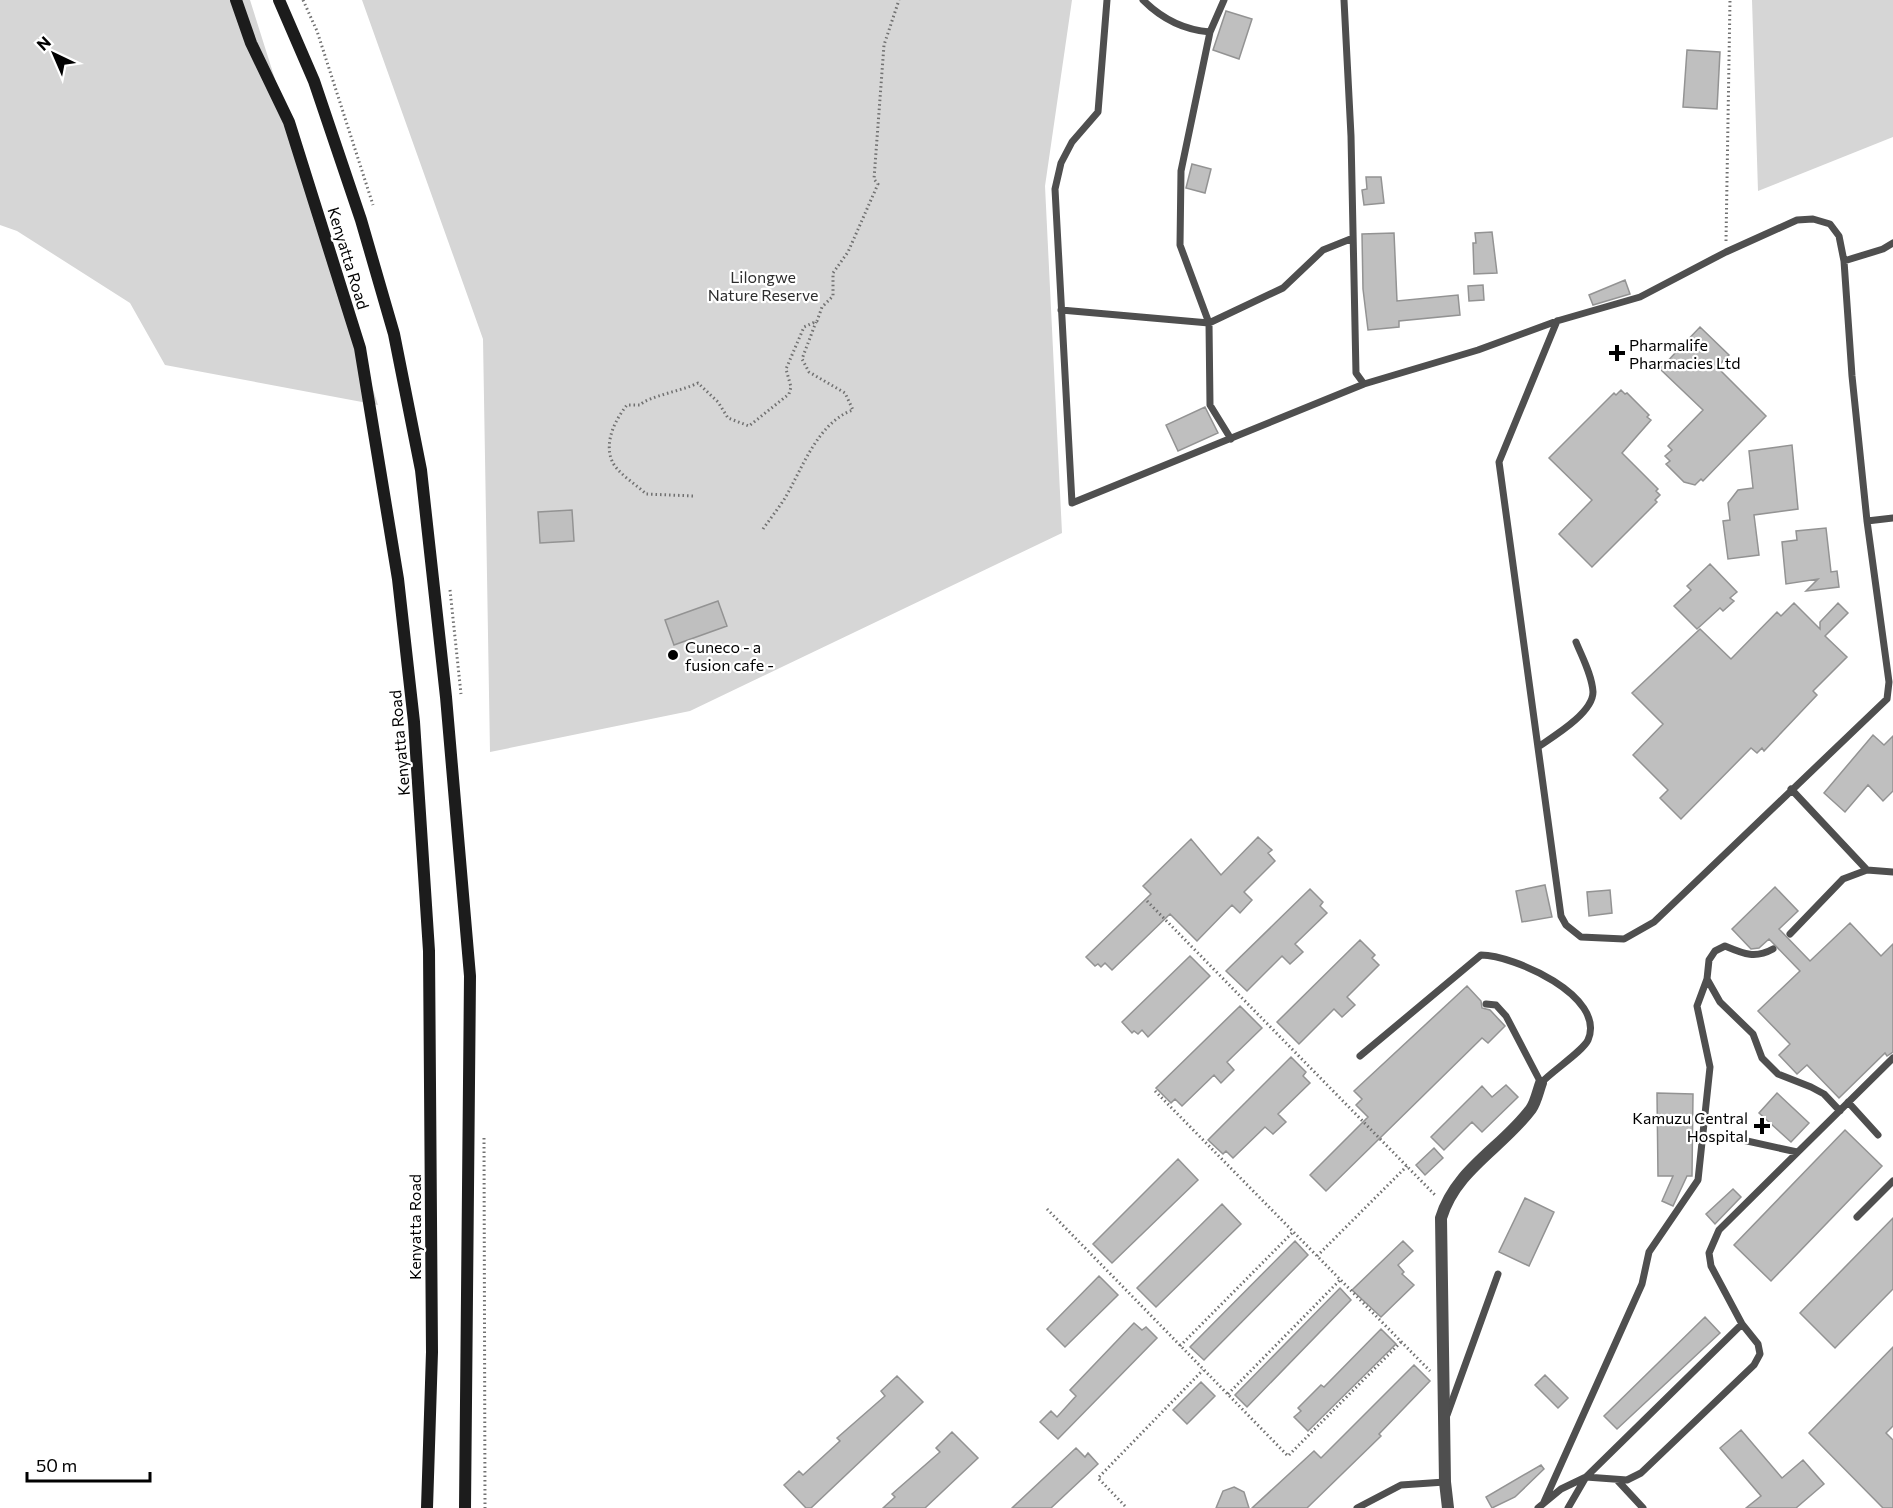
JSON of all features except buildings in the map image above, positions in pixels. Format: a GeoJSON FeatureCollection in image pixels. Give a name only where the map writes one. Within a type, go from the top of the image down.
{"type":"FeatureCollection","features":[{"type":"Feature","properties":{"kind":"main road","name":"Kenyatta Road"},"geometry":{"type":"LineString","coordinates":[[236,0],[251,43],[289,122],[360,348],[384,486],[414,722],[428,939],[432,1352],[427,1508]]}},
{"type":"Feature","properties":{"kind":"main road","name":"Kenyatta Road"},"geometry":{"type":"LineString","coordinates":[[279,0],[317,92],[361,220],[394,334],[421,470],[446,697],[470,976],[465,1508]]}},
{"type":"Feature","properties":{"kind":"street"},"geometry":{"type":"LineString","coordinates":[[1448,1508],[1445,1482],[1439,1233],[1445,1204],[1464,1176],[1533,1108],[1541,1083]]}},
{"type":"Feature","properties":{"kind":"lane"},"geometry":{"type":"LineString","coordinates":[[1107,0],[1098,112],[1072,142],[1061,164],[1055,189],[1072,503],[1364,384],[1478,350],[1557,321],[1640,297],[1726,252],[1797,220],[1813,219],[1830,224],[1839,236],[1844,261],[1852,376],[1867,521],[1889,682],[1887,699],[1654,922],[1639,933],[1624,939],[1581,937],[1566,925],[1562,916],[1499,462],[1557,321]]}},
{"type":"Feature","properties":{"kind":"lane"},"geometry":{"type":"LineString","coordinates":[[1143,0],[1154,10],[1190,30],[1210,32]]}},
{"type":"Feature","properties":{"kind":"lane"},"geometry":{"type":"LineString","coordinates":[[1224,0],[1210,32],[1181,171],[1180,245],[1209,322],[1210,405],[1231,440]]}},
{"type":"Feature","properties":{"kind":"lane"},"geometry":{"type":"LineString","coordinates":[[1344,0],[1356,373],[1364,384]]}},
{"type":"Feature","properties":{"kind":"lane"},"geometry":{"type":"LineString","coordinates":[[1061,310],[1209,322],[1283,288],[1323,250],[1353,238]]}},
{"type":"Feature","properties":{"kind":"lane"},"geometry":{"type":"LineString","coordinates":[[1844,261],[1883,249],[1893,243]]}},
{"type":"Feature","properties":{"kind":"lane"},"geometry":{"type":"LineString","coordinates":[[1867,521],[1893,518]]}},
{"type":"Feature","properties":{"kind":"lane"},"geometry":{"type":"LineString","coordinates":[[1538,747],[1567,727],[1590,705],[1593,694],[1592,683],[1576,642]]}},
{"type":"Feature","properties":{"kind":"lane"},"geometry":{"type":"LineString","coordinates":[[1791,789],[1867,870]]}},
{"type":"Feature","properties":{"kind":"lane"},"geometry":{"type":"LineString","coordinates":[[1790,934],[1843,879],[1867,870],[1893,872]]}},
{"type":"Feature","properties":{"kind":"lane"},"geometry":{"type":"LineString","coordinates":[[1544,1502],[1642,1284],[1648,1252],[1698,1180],[1710,1067],[1697,1006],[1707,979],[1709,960],[1715,951],[1725,946],[1748,956],[1761,955],[1773,949]]}},
{"type":"Feature","properties":{"kind":"lane"},"geometry":{"type":"LineString","coordinates":[[1360,1056],[1447,987],[1472,960],[1481,955],[1507,958],[1570,991],[1587,1013],[1590,1029],[1588,1040],[1541,1083],[1506,1016],[1496,1005],[1486,1004]]}},
{"type":"Feature","properties":{"kind":"lane"},"geometry":{"type":"LineString","coordinates":[[1707,979],[1720,1002],[1753,1034],[1762,1058],[1778,1074],[1824,1094],[1840,1111]]}},
{"type":"Feature","properties":{"kind":"lane"},"geometry":{"type":"LineString","coordinates":[[1586,1477],[1618,1481],[1627,1480],[1641,1473],[1754,1365],[1760,1354],[1758,1344],[1742,1324],[1712,1266],[1709,1253],[1712,1241],[1719,1230],[1893,1058]]}},
{"type":"Feature","properties":{"kind":"lane"},"geometry":{"type":"LineString","coordinates":[[1848,1102],[1878,1135]]}},
{"type":"Feature","properties":{"kind":"lane"},"geometry":{"type":"LineString","coordinates":[[1703,1137],[1738,1139],[1797,1152]]}},
{"type":"Feature","properties":{"kind":"lane"},"geometry":{"type":"LineString","coordinates":[[1857,1217],[1893,1181]]}},
{"type":"Feature","properties":{"kind":"lane"},"geometry":{"type":"LineString","coordinates":[[1445,1420],[1498,1274]]}},
{"type":"Feature","properties":{"kind":"lane"},"geometry":{"type":"LineString","coordinates":[[1538,1508],[1586,1477],[1742,1324]]}},
{"type":"Feature","properties":{"kind":"lane"},"geometry":{"type":"LineString","coordinates":[[1568,1508],[1586,1477]]}},
{"type":"Feature","properties":{"kind":"lane"},"geometry":{"type":"LineString","coordinates":[[1618,1481],[1643,1508]]}},
{"type":"Feature","properties":{"kind":"lane"},"geometry":{"type":"LineString","coordinates":[[1357,1508],[1401,1485],[1445,1482]]}},
{"type":"Feature","properties":{"kind":"path"},"geometry":{"type":"LineString","coordinates":[[303,0],[317,31],[373,208]]}},
{"type":"Feature","properties":{"kind":"path"},"geometry":{"type":"LineString","coordinates":[[763,530],[784,500],[820,436],[844,413],[853,410],[845,393],[809,372],[802,358],[822,307],[833,296],[833,273],[848,252],[878,184],[874,179],[884,45],[899,0]]}},
{"type":"Feature","properties":{"kind":"path"},"geometry":{"type":"LineString","coordinates":[[1726,252],[1730,0]]}},
{"type":"Feature","properties":{"kind":"path"},"geometry":{"type":"LineString","coordinates":[[693,496],[646,494],[612,462],[610,440],[618,417],[627,405],[640,405],[645,400],[674,393],[698,383],[718,402],[728,418],[749,426],[789,394],[791,387],[786,369],[804,327],[817,321]]}},
{"type":"Feature","properties":{"kind":"path"},"geometry":{"type":"LineString","coordinates":[[1148,901],[1445,1204]]}},
{"type":"Feature","properties":{"kind":"path"},"geometry":{"type":"LineString","coordinates":[[1155,1091],[1432,1374],[1442,1373]]}},
{"type":"Feature","properties":{"kind":"path"},"geometry":{"type":"LineString","coordinates":[[1317,1256],[1407,1166]]}},
{"type":"Feature","properties":{"kind":"path"},"geometry":{"type":"LineString","coordinates":[[1047,1209],[1288,1456],[1401,1342]]}},
{"type":"Feature","properties":{"kind":"path"},"geometry":{"type":"LineString","coordinates":[[1180,1346],[1294,1232]]}},
{"type":"Feature","properties":{"kind":"path"},"geometry":{"type":"LineString","coordinates":[[1228,1394],[1340,1280]]}},
{"type":"Feature","properties":{"kind":"path"},"geometry":{"type":"LineString","coordinates":[[1125,1506],[1098,1478],[1203,1370]]}},
{"type":"Feature","properties":{"kind":"green space"},"geometry":{"type":"Polygon","coordinates":[[[0,0],[250,0],[378,405],[165,365],[130,303],[17,231],[0,225],[0,0]]]}},
{"type":"Feature","properties":{"kind":"green space","name":"Lilongwe Nature Reserve"},"geometry":{"type":"Polygon","coordinates":[[[362,0],[1072,0],[1045,186],[1062,533],[690,711],[490,752],[483,339],[362,0]]]}},
{"type":"Feature","properties":{"kind":"green space"},"geometry":{"type":"Polygon","coordinates":[[[1752,0],[1893,0],[1893,137],[1758,191],[1752,0]]]}},
{"type":"Feature","properties":{"kind":"place","name":"Pharmalife Pharmacies Ltd"},"geometry":{"type":"Point","coordinates":[1617,353]}},
{"type":"Feature","properties":{"kind":"place","name":"Cuneco - a fusion cafe -"},"geometry":{"type":"Point","coordinates":[673,655]}},
{"type":"Feature","properties":{"kind":"place","name":"Kamuzu Central Hospital"},"geometry":{"type":"Point","coordinates":[1762,1126]}}]}
